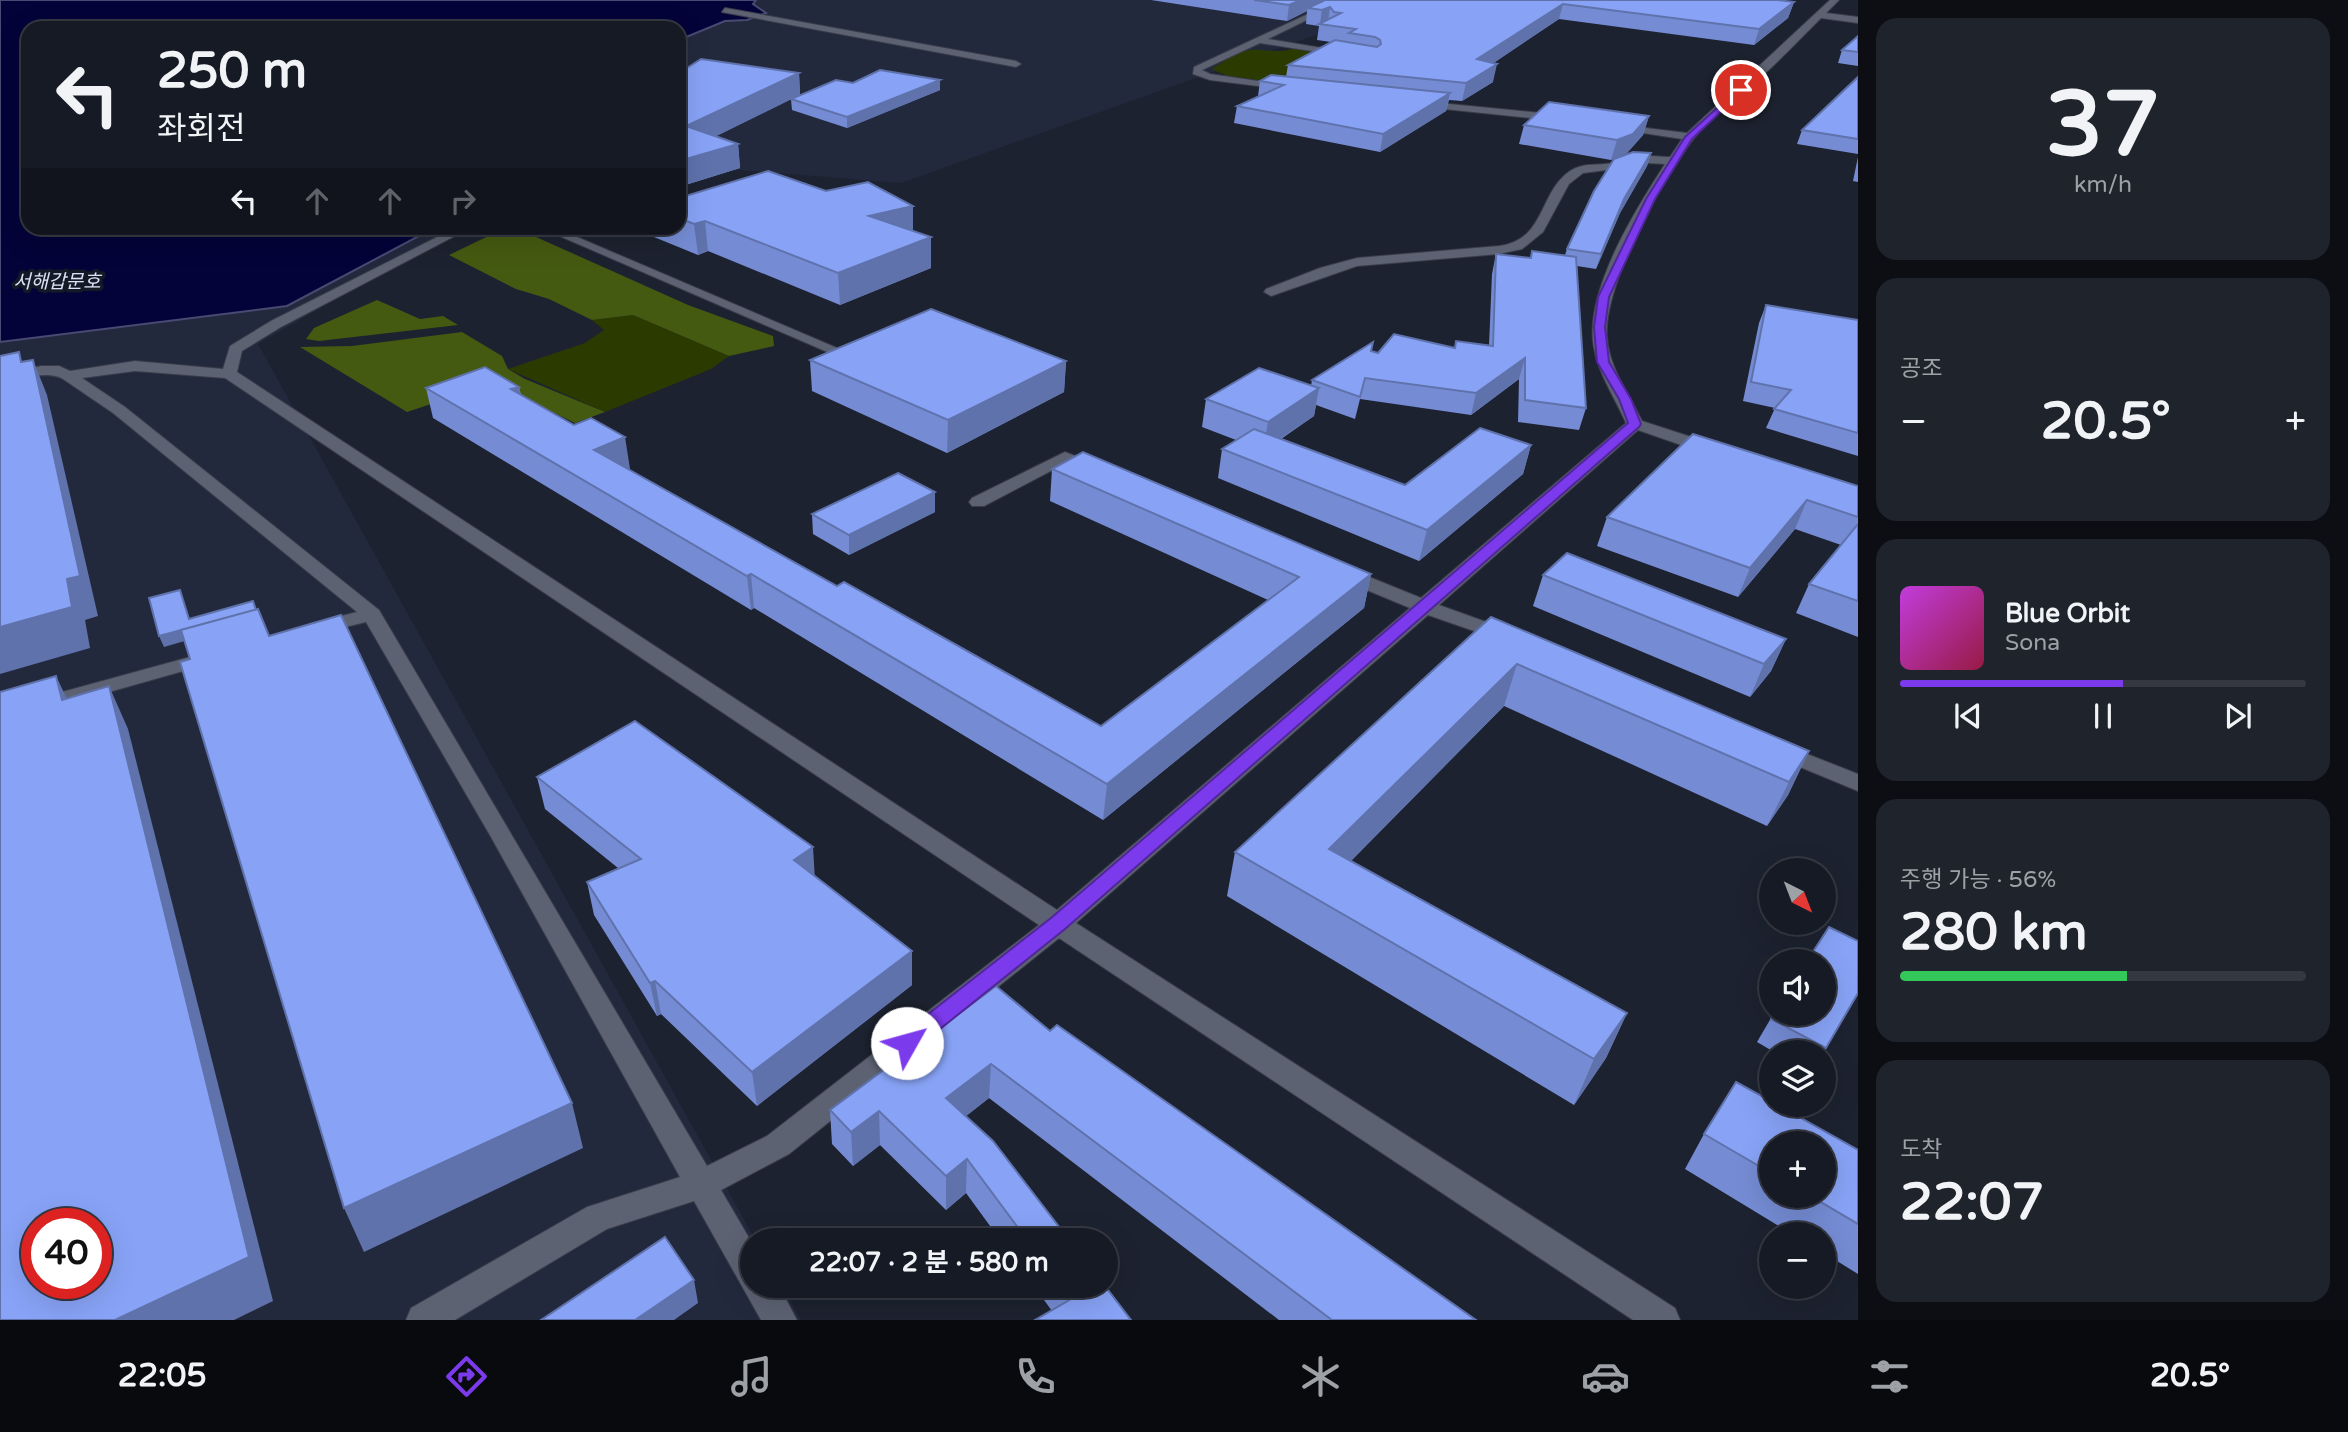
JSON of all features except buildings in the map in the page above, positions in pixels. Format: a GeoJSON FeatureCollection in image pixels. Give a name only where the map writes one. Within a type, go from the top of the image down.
{"type":"FeatureCollection","features":[{"type":"Feature","properties":{"kind":"street"},"geometry":{"type":"LineString","coordinates":[[1302,90],[1198,74],[1197,69],[1344,0]]}},
{"type":"Feature","properties":{"kind":"street"},"geometry":{"type":"LineString","coordinates":[[1635,424],[1625,399],[1603,362],[1599,327],[1604,297],[1650,199],[1689,137],[1776,59],[1835,0]]}},
{"type":"Feature","properties":{"kind":"street"},"geometry":{"type":"LineString","coordinates":[[725,10],[1016,64]]}},
{"type":"Feature","properties":{"kind":"street"},"geometry":{"type":"LineString","coordinates":[[1819,15],[1858,20]]}},
{"type":"Feature","properties":{"kind":"street"},"geometry":{"type":"LineString","coordinates":[[1291,45],[1303,39]]}},
{"type":"Feature","properties":{"kind":"street"},"geometry":{"type":"LineString","coordinates":[[1258,40],[1357,57]]}},
{"type":"Feature","properties":{"kind":"street"},"geometry":{"type":"LineString","coordinates":[[1412,103],[1579,119]]}},
{"type":"Feature","properties":{"kind":"street"},"geometry":{"type":"LineString","coordinates":[[1606,124],[1689,137]]}},
{"type":"Feature","properties":{"kind":"street"},"geometry":{"type":"LineString","coordinates":[[1271,292],[1358,262],[1498,250],[1522,244],[1541,227],[1569,177],[1579,169],[1612,166],[1623,163],[1626,159],[1637,158],[1674,161]]}},
{"type":"Feature","properties":{"kind":"street"},"geometry":{"type":"LineString","coordinates":[[229,374],[235,349],[276,324],[450,235]]}},
{"type":"Feature","properties":{"kind":"street"},"geometry":{"type":"LineString","coordinates":[[564,235],[837,351]]}},
{"type":"Feature","properties":{"kind":"street"},"geometry":{"type":"LineString","coordinates":[[68,376],[135,366],[229,374],[1058,924],[1663,1320]]}},
{"type":"Feature","properties":{"kind":"street"},"geometry":{"type":"LineString","coordinates":[[0,380],[41,372],[59,371],[68,376],[119,410],[372,614],[503,837],[740,1252]]}},
{"type":"Feature","properties":{"kind":"street"},"geometry":{"type":"LineString","coordinates":[[1635,424],[1727,454]]}},
{"type":"Feature","properties":{"kind":"street"},"geometry":{"type":"LineString","coordinates":[[424,1320],[598,1217],[701,1185],[778,1145],[1058,924],[1635,424]]}},
{"type":"Feature","properties":{"kind":"street"},"geometry":{"type":"LineString","coordinates":[[978,502],[1065,457],[1116,479]]}},
{"type":"Feature","properties":{"kind":"street"},"geometry":{"type":"LineString","coordinates":[[1322,564],[1425,607],[1526,644]]}},
{"type":"Feature","properties":{"kind":"street"},"geometry":{"type":"LineString","coordinates":[[293,635],[372,614]]}},
{"type":"Feature","properties":{"kind":"street"},"geometry":{"type":"LineString","coordinates":[[0,716],[226,653]]}},
{"type":"Feature","properties":{"kind":"street"},"geometry":{"type":"LineString","coordinates":[[1756,740],[1858,783]]}},
{"type":"Feature","properties":{"kind":"street"},"geometry":{"type":"LineString","coordinates":[[768,1298],[780,1320]]}},
{"type":"Feature","properties":{"kind":"shaded area"},"geometry":{"type":"Polygon","coordinates":[[[483,0],[1414,0],[901,183],[686,166],[686,21],[630,21],[483,0]]]}},
{"type":"Feature","properties":{"kind":"shaded area"},"geometry":{"type":"Polygon","coordinates":[[[421,235],[445,235],[258,344],[749,1228],[740,1228],[740,1298],[789,1298],[801,1320],[0,1320],[0,342],[286,306],[421,235]]]}},
{"type":"Feature","properties":{"kind":"green space"},"geometry":{"type":"Polygon","coordinates":[[[1294,48],[1354,58],[1305,87],[1228,76],[1213,70],[1214,67],[1246,51],[1284,51],[1294,48]]]}},
{"type":"Feature","properties":{"kind":"green space"},"geometry":{"type":"Polygon","coordinates":[[[490,235],[532,235],[688,305],[773,336],[774,346],[729,356],[633,315],[592,320],[549,299],[516,289],[449,255],[490,235]]]}},
{"type":"Feature","properties":{"kind":"green space"},"geometry":{"type":"Polygon","coordinates":[[[377,300],[420,319],[443,316],[458,325],[319,341],[306,339],[314,328],[377,300]]]}},
{"type":"Feature","properties":{"kind":"green space"},"geometry":{"type":"Polygon","coordinates":[[[633,315],[729,356],[711,369],[605,412],[508,369],[585,343],[604,330],[592,320],[633,315]]]}},
{"type":"Feature","properties":{"kind":"green space"},"geometry":{"type":"Polygon","coordinates":[[[462,332],[502,356],[508,369],[525,379],[605,412],[575,423],[494,383],[407,412],[300,347],[352,346],[462,332]]]}},
{"type":"Feature","properties":{"kind":"water","name":"서해갑문호"},"geometry":{"type":"Polygon","coordinates":[[[0,0],[756,0],[753,4],[766,13],[747,20],[725,21],[686,37],[686,21],[21,21],[21,235],[421,235],[287,306],[0,342],[0,0]]]}},
{"type":"Feature","properties":{"kind":"route"},"geometry":{"type":"LineString","coordinates":[[907,1043],[1058,924],[1635,424],[1625,399],[1603,362],[1599,327],[1604,297],[1650,199],[1689,137],[1741,90]]}}]}
